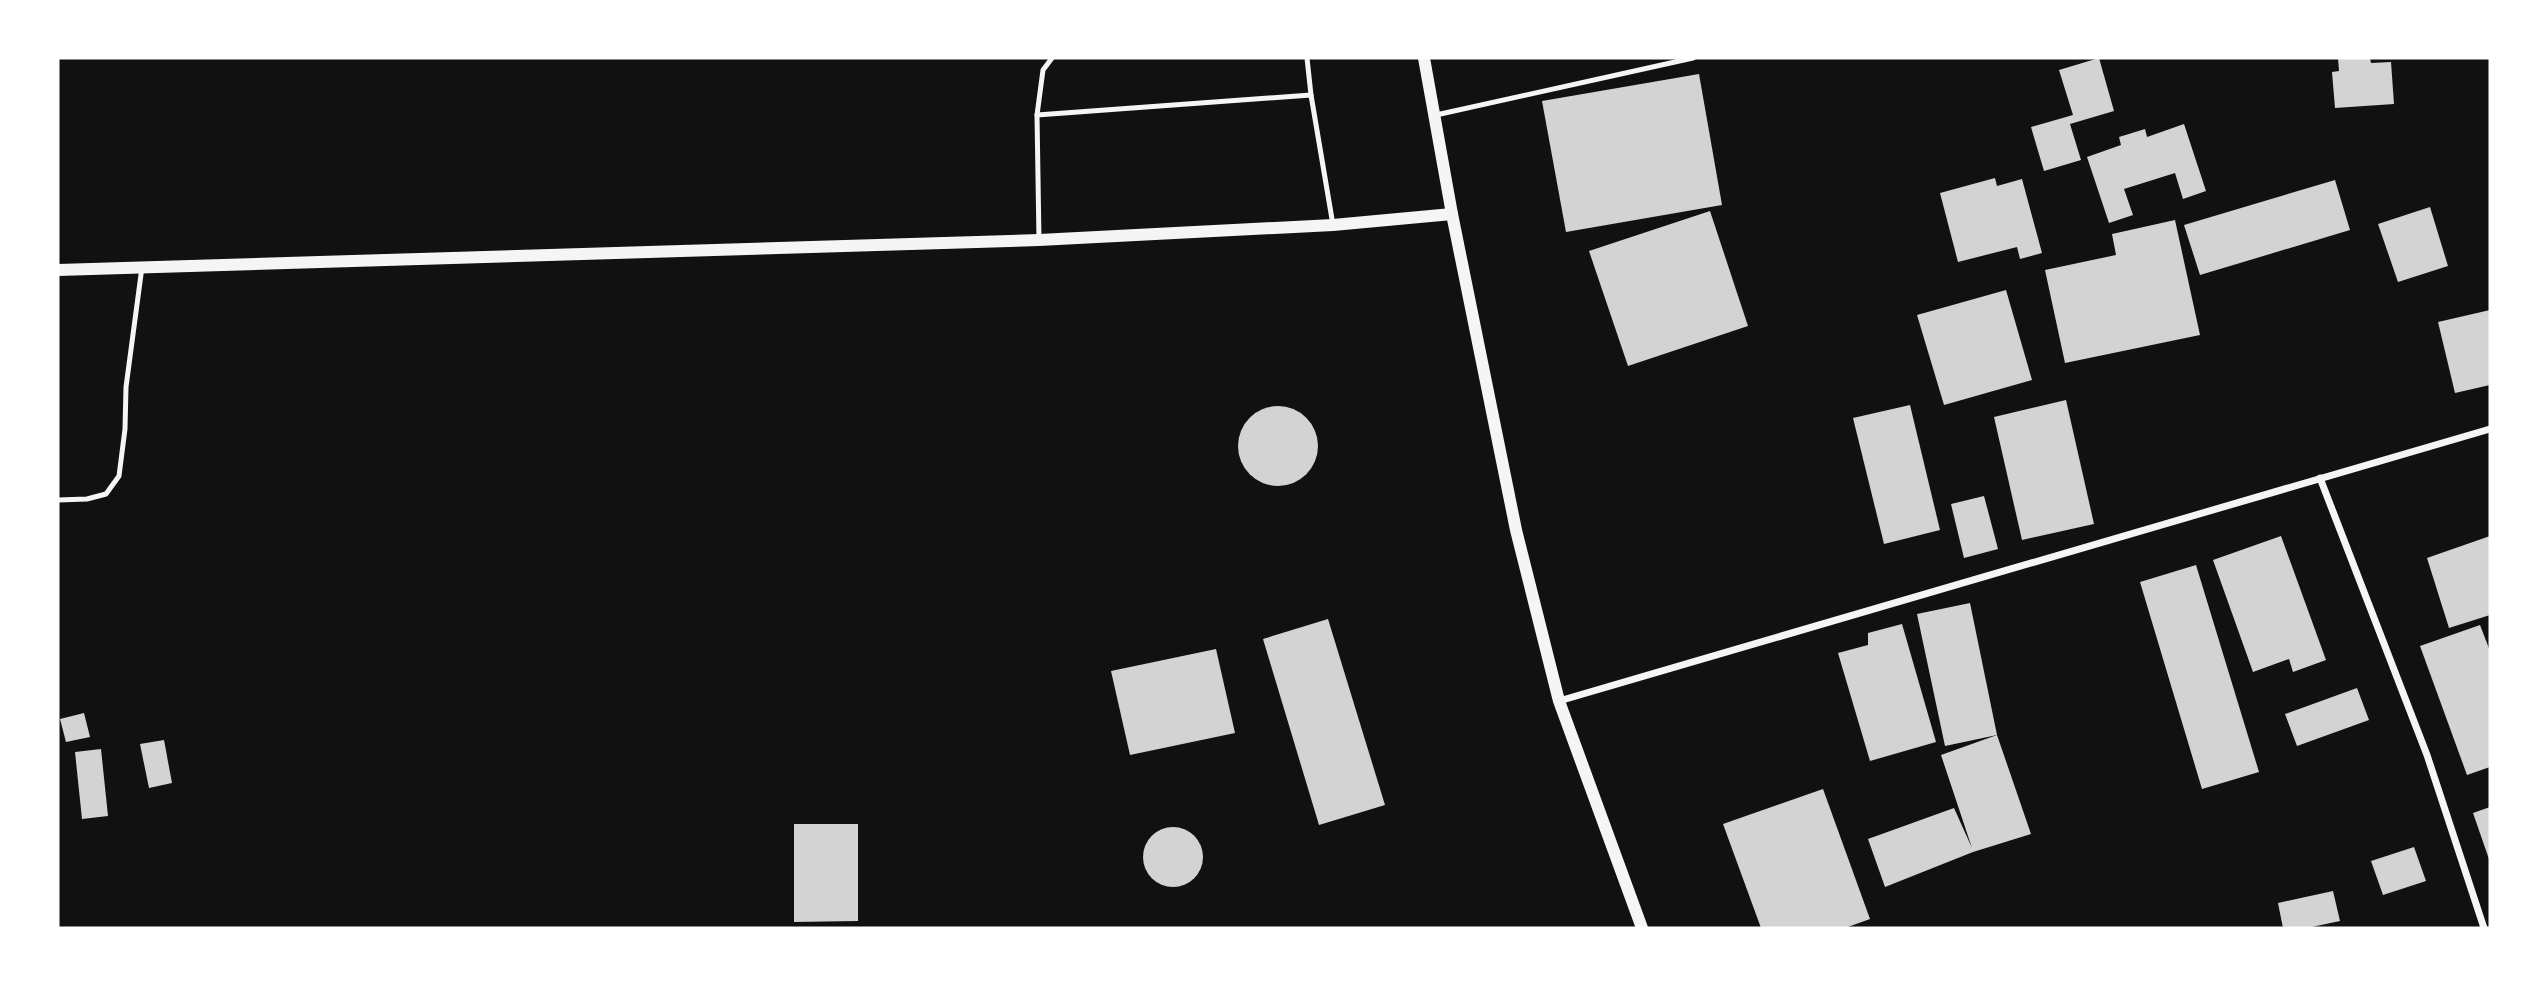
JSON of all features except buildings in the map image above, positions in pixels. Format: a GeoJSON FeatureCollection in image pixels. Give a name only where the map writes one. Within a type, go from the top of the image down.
{"type":"FeatureCollection","features":[{"type":"Feature","properties":{"kind":"street"},"geometry":{"type":"LineString","coordinates":[[1424,58],[1452,214],[1516,530],[1559,701],[1642,928]]}},
{"type":"Feature","properties":{"kind":"street"},"geometry":{"type":"LineString","coordinates":[[58,270],[1039,240],[1333,225],[1452,214]]}},
{"type":"Feature","properties":{"kind":"street"},"geometry":{"type":"LineString","coordinates":[[1559,701],[2490,429]]}},
{"type":"Feature","properties":{"kind":"street"},"geometry":{"type":"LineString","coordinates":[[2320,478],[2427,755],[2484,928]]}},
{"type":"Feature","properties":{"kind":"lane"},"geometry":{"type":"LineString","coordinates":[[1039,240],[1037,115],[1043,70],[1052,58]]}},
{"type":"Feature","properties":{"kind":"lane"},"geometry":{"type":"LineString","coordinates":[[1307,58],[1333,225]]}},
{"type":"Feature","properties":{"kind":"lane"},"geometry":{"type":"LineString","coordinates":[[1434,115],[1693,58]]}},
{"type":"Feature","properties":{"kind":"lane"},"geometry":{"type":"LineString","coordinates":[[1037,115],[1311,95]]}},
{"type":"Feature","properties":{"kind":"lane"},"geometry":{"type":"LineString","coordinates":[[58,500],[87,499],[106,494],[119,476],[125,429],[126,387],[142,267]]}}]}
